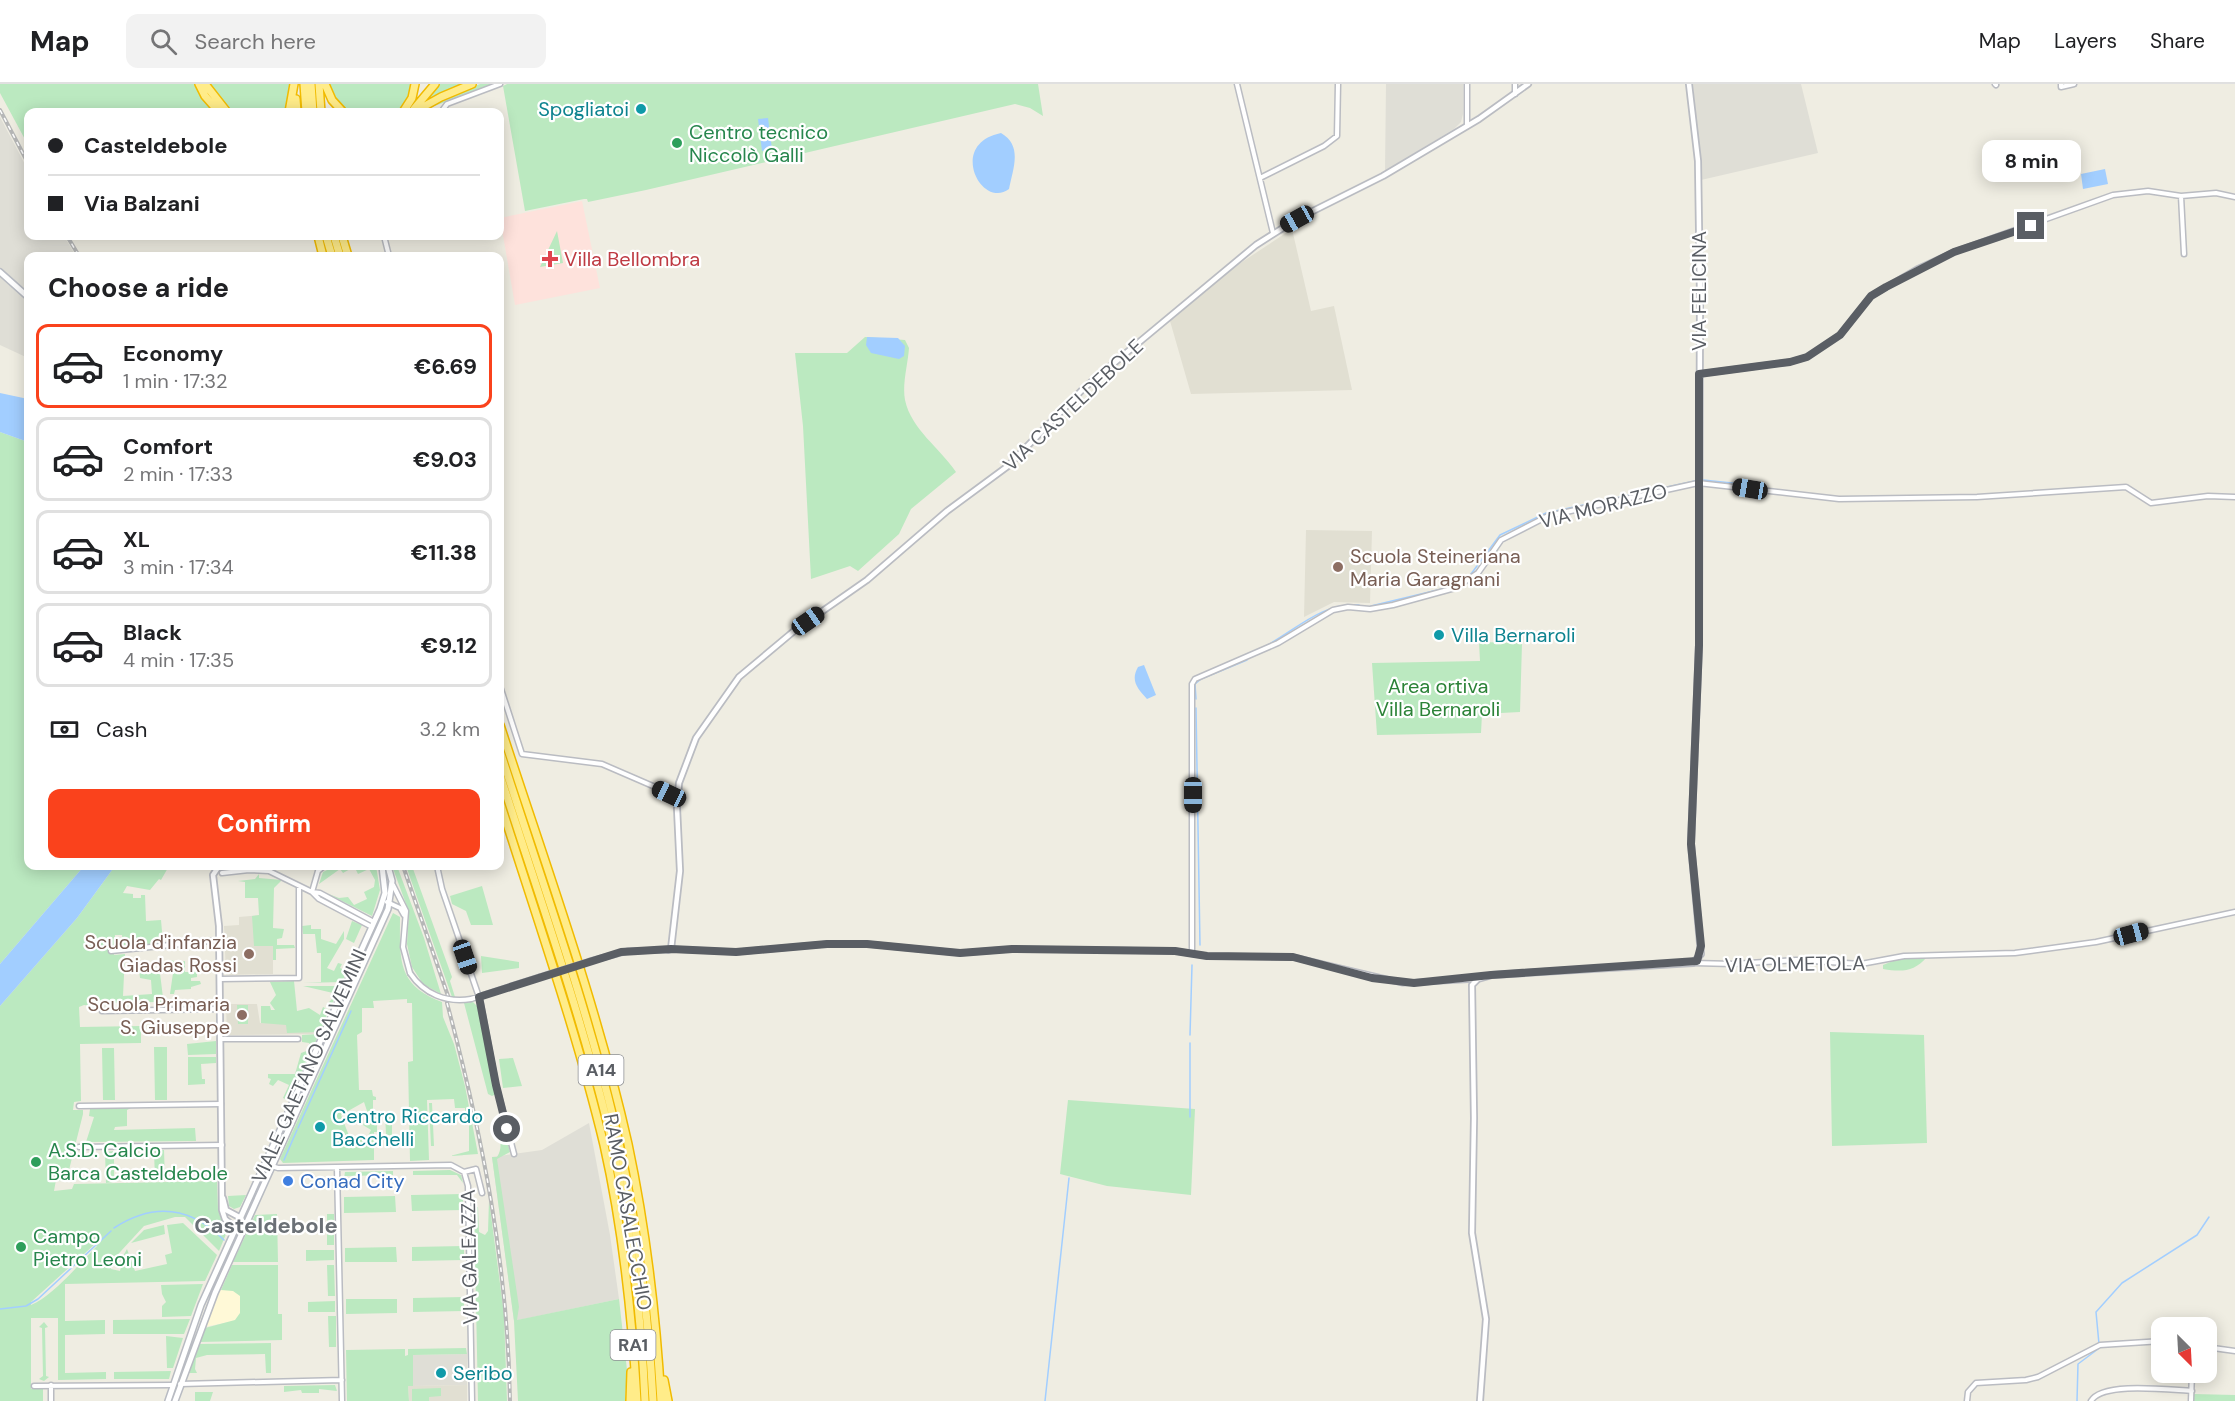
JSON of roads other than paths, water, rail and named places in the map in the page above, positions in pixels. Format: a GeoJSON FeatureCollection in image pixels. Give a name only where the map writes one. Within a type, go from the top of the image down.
{"type":"FeatureCollection","features":[{"type":"Feature","properties":{"kind":"highway"},"geometry":{"type":"LineString","coordinates":[[199,84],[215,108]]}},
{"type":"Feature","properties":{"kind":"highway"},"geometry":{"type":"LineString","coordinates":[[205,84],[224,108]]}},
{"type":"Feature","properties":{"kind":"highway"},"geometry":{"type":"LineString","coordinates":[[290,108],[295,84]]}},
{"type":"Feature","properties":{"kind":"highway"},"geometry":{"type":"LineString","coordinates":[[295,84],[297,108]]}},
{"type":"Feature","properties":{"kind":"highway"},"geometry":{"type":"LineString","coordinates":[[304,84],[306,108]]}},
{"type":"Feature","properties":{"kind":"highway"},"geometry":{"type":"LineString","coordinates":[[311,84],[313,108]]}},
{"type":"Feature","properties":{"kind":"highway"},"geometry":{"type":"LineString","coordinates":[[319,84],[321,108]]}},
{"type":"Feature","properties":{"kind":"highway"},"geometry":{"type":"LineString","coordinates":[[324,84],[332,100],[340,108]]}},
{"type":"Feature","properties":{"kind":"highway"},"geometry":{"type":"LineString","coordinates":[[406,108],[412,98],[415,84]]}},
{"type":"Feature","properties":{"kind":"highway"},"geometry":{"type":"LineString","coordinates":[[415,108],[435,84]]}},
{"type":"Feature","properties":{"kind":"highway"},"geometry":{"type":"LineString","coordinates":[[419,108],[441,96],[472,84]]}},
{"type":"Feature","properties":{"kind":"highway","name":"RA1"},"geometry":{"type":"LineString","coordinates":[[504,739],[611,1076],[644,1228],[658,1345],[661,1401]]}},
{"type":"Feature","properties":{"kind":"highway","name":"RAMO CASALECCHIO"},"geometry":{"type":"LineString","coordinates":[[504,764],[577,992],[614,1121],[641,1266],[653,1401]]}},
{"type":"Feature","properties":{"kind":"highway","name":"RAMO CASALECCHIO"},"geometry":{"type":"LineString","coordinates":[[504,788],[580,1027],[607,1124],[633,1263],[645,1401]]}},
{"type":"Feature","properties":{"kind":"highway","name":"RA1"},"geometry":{"type":"LineString","coordinates":[[504,815],[591,1091],[614,1197],[628,1288],[637,1401]]}},
{"type":"Feature","properties":{"kind":"highway"},"geometry":{"type":"LineString","coordinates":[[628,1288],[630,1401]]}},
{"type":"Feature","properties":{"kind":"highway"},"geometry":{"type":"LineString","coordinates":[[658,1345],[668,1401]]}},
{"type":"Feature","properties":{"kind":"main road"},"geometry":{"type":"LineString","coordinates":[[0,272],[24,293]]}},
{"type":"Feature","properties":{"kind":"main road","name":"VIALE GAETANO SALVEMINI"},"geometry":{"type":"LineString","coordinates":[[175,1401],[199,1322],[244,1226],[384,898],[382,870]]}},
{"type":"Feature","properties":{"kind":"main road","name":"VIALE GAETANO SALVEMINI"},"geometry":{"type":"LineString","coordinates":[[168,1401],[240,1218],[268,1166],[389,904],[393,893],[389,870]]}},
{"type":"Feature","properties":{"kind":"main road"},"geometry":{"type":"LineString","coordinates":[[349,978],[355,981]]}},
{"type":"Feature","properties":{"kind":"street"},"geometry":{"type":"LineString","coordinates":[[444,108],[447,104],[500,84]]}},
{"type":"Feature","properties":{"kind":"street"},"geometry":{"type":"LineString","coordinates":[[1237,84],[1273,233]]}},
{"type":"Feature","properties":{"kind":"street"},"geometry":{"type":"LineString","coordinates":[[1260,178],[1324,146],[1337,136],[1338,84]]}},
{"type":"Feature","properties":{"kind":"street"},"geometry":{"type":"LineString","coordinates":[[1467,84],[1467,126]]}},
{"type":"Feature","properties":{"kind":"street"},"geometry":{"type":"LineString","coordinates":[[1515,84],[1515,94]]}},
{"type":"Feature","properties":{"kind":"street","name":"VIA CASTELDEBOLE"},"geometry":{"type":"LineString","coordinates":[[670,950],[680,869],[678,788],[696,738],[730,688],[754,662],[867,580],[947,512],[1008,466],[1092,381],[1273,233],[1383,177],[1467,126],[1528,84]]}},
{"type":"Feature","properties":{"kind":"street","name":"VIA FELICINA"},"geometry":{"type":"LineString","coordinates":[[1689,84],[1698,161],[1699,374],[1699,645],[1691,844],[1701,946],[1699,958],[1693,963]]}},
{"type":"Feature","properties":{"kind":"street"},"geometry":{"type":"LineString","coordinates":[[2061,85],[2074,84]]}},
{"type":"Feature","properties":{"kind":"street"},"geometry":{"type":"LineString","coordinates":[[1699,374],[1790,362],[1807,357],[1840,335],[1871,296],[1917,270],[1954,252],[2113,195],[2148,191],[2181,196],[2216,194],[2235,197]]}},
{"type":"Feature","properties":{"kind":"street"},"geometry":{"type":"LineString","coordinates":[[2181,196],[2184,254]]}},
{"type":"Feature","properties":{"kind":"street","name":"VIA MORAZZO"},"geometry":{"type":"LineString","coordinates":[[1192,952],[1192,684],[1195,679],[1278,643],[1333,610],[1348,607],[1370,609],[1393,605],[1455,588],[1478,573],[1501,540],[1548,516],[1698,483],[1839,499],[1977,497],[2126,487],[2151,503],[2208,496],[2235,497]]}},
{"type":"Feature","properties":{"kind":"street"},"geometry":{"type":"LineString","coordinates":[[504,698],[522,754],[602,765],[669,794],[677,803]]}},
{"type":"Feature","properties":{"kind":"street"},"geometry":{"type":"LineString","coordinates":[[669,794],[678,788]]}},
{"type":"Feature","properties":{"kind":"street"},"geometry":{"type":"LineString","coordinates":[[216,870],[213,879],[220,940],[220,1040],[223,1198],[224,1217],[236,1228],[244,1226],[240,1218],[226,1210],[223,1198]]}},
{"type":"Feature","properties":{"kind":"street"},"geometry":{"type":"LineString","coordinates":[[222,873],[249,870],[269,871],[299,888],[318,892],[373,925]]}},
{"type":"Feature","properties":{"kind":"street"},"geometry":{"type":"LineString","coordinates":[[312,892],[319,870]]}},
{"type":"Feature","properties":{"kind":"street"},"geometry":{"type":"LineString","coordinates":[[438,870],[442,889],[479,997],[496,1085],[514,1154]]}},
{"type":"Feature","properties":{"kind":"street"},"geometry":{"type":"LineString","coordinates":[[220,979],[299,978],[299,888]]}},
{"type":"Feature","properties":{"kind":"street"},"geometry":{"type":"LineString","coordinates":[[405,919],[399,908],[389,904],[384,898],[393,893],[405,908],[405,919],[403,947],[410,973],[422,988],[434,995],[455,1000],[479,997],[628,951],[670,950]]}},
{"type":"Feature","properties":{"kind":"street","name":"VIA OLMETOLA"},"geometry":{"type":"LineString","coordinates":[[670,950],[736,952],[827,944],[867,944],[960,953],[1012,949],[1192,952],[1207,956],[1293,957],[1403,983],[1478,979],[1525,972],[1693,963],[1733,964],[1796,960],[1862,964],[1912,955],[2015,952],[2096,942],[2235,912]]}},
{"type":"Feature","properties":{"kind":"street"},"geometry":{"type":"LineString","coordinates":[[111,951],[220,940]]}},
{"type":"Feature","properties":{"kind":"street"},"geometry":{"type":"LineString","coordinates":[[1478,979],[1472,985],[1470,1001],[1474,1118],[1473,1233],[1486,1319],[1480,1401]]}},
{"type":"Feature","properties":{"kind":"street"},"geometry":{"type":"LineString","coordinates":[[102,1011],[220,1009]]}},
{"type":"Feature","properties":{"kind":"street"},"geometry":{"type":"LineString","coordinates":[[220,1040],[298,1039]]}},
{"type":"Feature","properties":{"kind":"street"},"geometry":{"type":"LineString","coordinates":[[79,1106],[221,1104]]}},
{"type":"Feature","properties":{"kind":"street"},"geometry":{"type":"LineString","coordinates":[[79,1147],[222,1145]]}},
{"type":"Feature","properties":{"kind":"street","name":"VIA GALEAZZA"},"geometry":{"type":"LineString","coordinates":[[268,1166],[451,1165],[464,1172],[468,1186],[472,1401]]}},
{"type":"Feature","properties":{"kind":"street"},"geometry":{"type":"LineString","coordinates":[[338,1167],[342,1401]]}},
{"type":"Feature","properties":{"kind":"street"},"geometry":{"type":"LineString","coordinates":[[464,1172],[477,1169],[482,1193]]}},
{"type":"Feature","properties":{"kind":"street"},"geometry":{"type":"LineString","coordinates":[[1967,1401],[1968,1392],[1976,1383],[2026,1380],[2038,1377],[2098,1346],[2151,1342]]}},
{"type":"Feature","properties":{"kind":"street"},"geometry":{"type":"LineString","coordinates":[[2217,1349],[2235,1351]]}},
{"type":"Feature","properties":{"kind":"street"},"geometry":{"type":"LineString","coordinates":[[34,1386],[342,1380]]}},
{"type":"Feature","properties":{"kind":"street"},"geometry":{"type":"LineString","coordinates":[[2192,1383],[2192,1401]]}},
{"type":"Feature","properties":{"kind":"street"},"geometry":{"type":"LineString","coordinates":[[51,1385],[51,1401]]}},
{"type":"Feature","properties":{"kind":"street"},"geometry":{"type":"LineString","coordinates":[[2091,1401],[2095,1395],[2109,1389],[2192,1391]]}},
{"type":"Feature","properties":{"kind":"water"},"geometry":{"type":"Polygon","coordinates":[[[768,118],[772,149],[762,151],[758,119],[768,118]]]}},
{"type":"Feature","properties":{"kind":"water"},"geometry":{"type":"Polygon","coordinates":[[[1001,133],[1012,144],[1015,158],[1009,189],[999,193],[989,191],[980,183],[973,161],[976,149],[985,139],[1001,133]]]}},
{"type":"Feature","properties":{"kind":"water"},"geometry":{"type":"Polygon","coordinates":[[[2105,169],[2108,184],[2083,189],[2081,174],[2105,169]]]}},
{"type":"Feature","properties":{"kind":"water"},"geometry":{"type":"Polygon","coordinates":[[[867,337],[898,338],[905,346],[904,356],[899,359],[871,353],[866,345],[867,337]]]}},
{"type":"Feature","properties":{"kind":"water"},"geometry":{"type":"Polygon","coordinates":[[[0,393],[24,398],[24,441],[0,432],[0,393]]]}},
{"type":"Feature","properties":{"kind":"water"},"geometry":{"type":"Polygon","coordinates":[[[1144,665],[1156,695],[1147,699],[1135,681],[1138,667],[1144,665]]]}},
{"type":"Feature","properties":{"kind":"water"},"geometry":{"type":"Polygon","coordinates":[[[81,870],[112,870],[77,918],[0,1006],[0,964],[81,870]]]}},
{"type":"Feature","properties":{"kind":"waterway"},"geometry":{"type":"LineString","coordinates":[[1703,480],[1751,485]]}},
{"type":"Feature","properties":{"kind":"waterway"},"geometry":{"type":"LineString","coordinates":[[1371,606],[1450,587],[1468,578],[1500,535],[1546,513],[1695,481]]}},
{"type":"Feature","properties":{"kind":"waterway"},"geometry":{"type":"LineString","coordinates":[[1264,647],[1321,613],[1346,605],[1359,605]]}},
{"type":"Feature","properties":{"kind":"waterway"},"geometry":{"type":"LineString","coordinates":[[1196,699],[1195,684],[1201,679],[1247,660]]}},
{"type":"Feature","properties":{"kind":"waterway"},"geometry":{"type":"LineString","coordinates":[[1196,708],[1200,945]]}},
{"type":"Feature","properties":{"kind":"waterway"},"geometry":{"type":"LineString","coordinates":[[1190,1035],[1192,965]]}},
{"type":"Feature","properties":{"kind":"waterway"},"geometry":{"type":"LineString","coordinates":[[298,1128],[351,1011]]}},
{"type":"Feature","properties":{"kind":"waterway"},"geometry":{"type":"LineString","coordinates":[[1190,1043],[1190,1117]]}},
{"type":"Feature","properties":{"kind":"waterway"},"geometry":{"type":"LineString","coordinates":[[284,1160],[297,1130]]}},
{"type":"Feature","properties":{"kind":"waterway"},"geometry":{"type":"LineString","coordinates":[[1045,1401],[1069,1178]]}},
{"type":"Feature","properties":{"kind":"waterway"},"geometry":{"type":"LineString","coordinates":[[114,1228],[143,1214],[172,1212],[199,1221],[224,1240]]}},
{"type":"Feature","properties":{"kind":"waterway"},"geometry":{"type":"LineString","coordinates":[[2099,1344],[2096,1312],[2122,1283],[2197,1235],[2209,1217]]}},
{"type":"Feature","properties":{"kind":"waterway"},"geometry":{"type":"LineString","coordinates":[[0,1309],[26,1306],[38,1299],[111,1231]]}},
{"type":"Feature","properties":{"kind":"waterway"},"geometry":{"type":"LineString","coordinates":[[2077,1401],[2078,1364],[2098,1349]]}},
{"type":"Feature","properties":{"kind":"railway"},"geometry":{"type":"LineString","coordinates":[[0,110],[24,155]]}},
{"type":"Feature","properties":{"kind":"railway"},"geometry":{"type":"LineString","coordinates":[[69,240],[77,252]]}},
{"type":"Feature","properties":{"kind":"railway"},"geometry":{"type":"LineString","coordinates":[[404,870],[448,996]]}},
{"type":"Feature","properties":{"kind":"railway"},"geometry":{"type":"LineString","coordinates":[[447,1003],[471,1101],[491,1200],[504,1300],[510,1401]]}},
{"type":"Feature","properties":{"kind":"place","name":"Spogliatoi"},"geometry":{"type":"Point","coordinates":[641,109]}},
{"type":"Feature","properties":{"kind":"place","name":"Centro tecnico Niccolò Galli"},"geometry":{"type":"Point","coordinates":[677,143]}},
{"type":"Feature","properties":{"kind":"place","name":"Villa Bellombra"},"geometry":{"type":"Point","coordinates":[550,259]}},
{"type":"Feature","properties":{"kind":"place","name":"Scuola Steineriana Maria Garagnani"},"geometry":{"type":"Point","coordinates":[1338,567]}},
{"type":"Feature","properties":{"kind":"place","name":"Villa Bernaroli"},"geometry":{"type":"Point","coordinates":[1439,635]}},
{"type":"Feature","properties":{"kind":"place","name":"Scuola d'infanzia Giadas Rossi"},"geometry":{"type":"Point","coordinates":[249,954]}},
{"type":"Feature","properties":{"kind":"place","name":"Scuola Primaria S. Giuseppe"},"geometry":{"type":"Point","coordinates":[242,1015]}},
{"type":"Feature","properties":{"kind":"place","name":"Centro Riccardo Bacchelli"},"geometry":{"type":"Point","coordinates":[320,1127]}},
{"type":"Feature","properties":{"kind":"place","name":"A.S.D. Calcio Barca Casteldebole"},"geometry":{"type":"Point","coordinates":[36,1162]}},
{"type":"Feature","properties":{"kind":"place","name":"Conad City"},"geometry":{"type":"Point","coordinates":[288,1181]}},
{"type":"Feature","properties":{"kind":"place","name":"Campo Pietro Leoni"},"geometry":{"type":"Point","coordinates":[21,1247]}},
{"type":"Feature","properties":{"kind":"place","name":"Seribo"},"geometry":{"type":"Point","coordinates":[441,1373]}},
{"type":"Feature","properties":{"kind":"district","name":"Casteldebole"},"geometry":{"type":"Point","coordinates":[266,1225]}},
{"type":"Feature","properties":{"kind":"park label","name":"Area ortiva Villa Bernaroli"},"geometry":{"type":"Point","coordinates":[1438,698]}}]}
